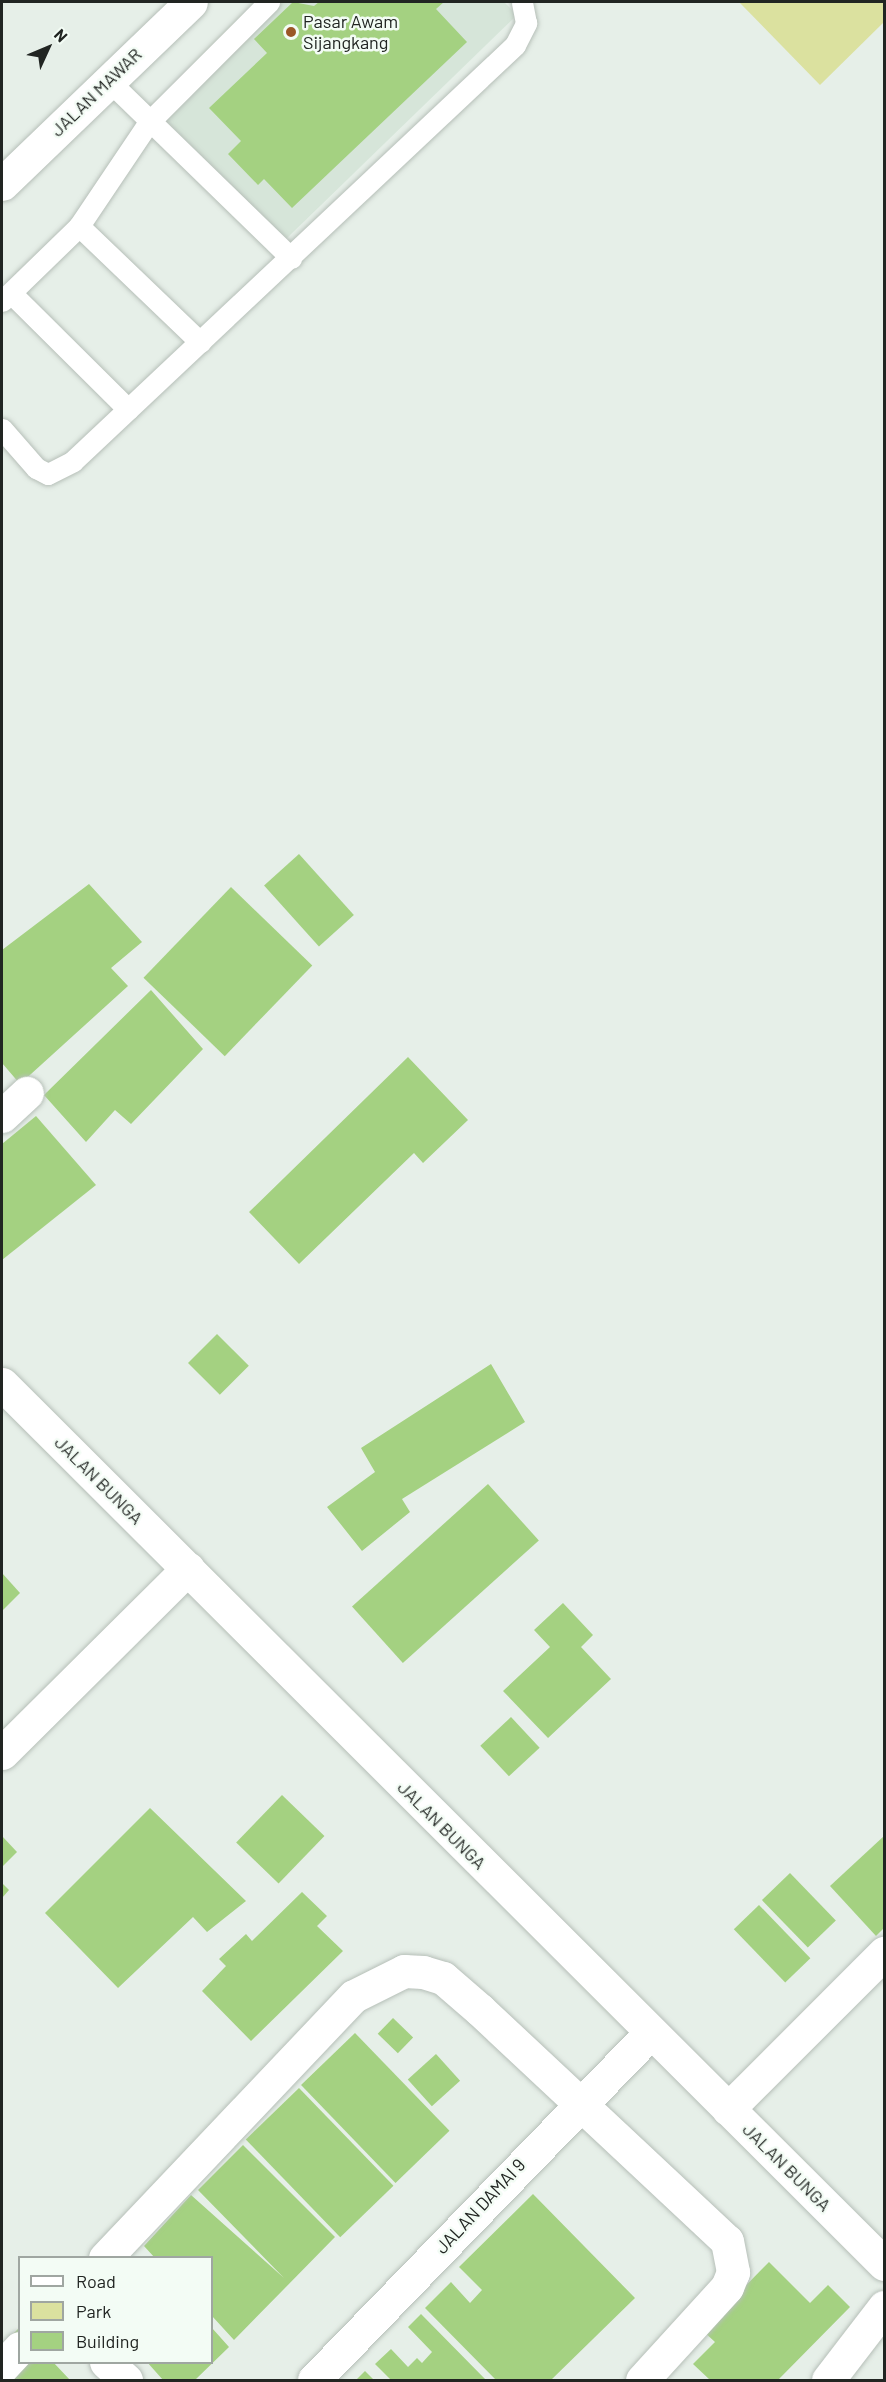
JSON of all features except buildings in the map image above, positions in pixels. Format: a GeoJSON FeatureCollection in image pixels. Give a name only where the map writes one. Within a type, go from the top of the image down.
{"type":"FeatureCollection","features":[{"type":"Feature","properties":{"kind":"street","name":"JALAN MAWAR"},"geometry":{"type":"LineString","coordinates":[[2,184],[191,2]]}},
{"type":"Feature","properties":{"kind":"street"},"geometry":{"type":"LineString","coordinates":[[2,1116],[27,1093]]}},
{"type":"Feature","properties":{"kind":"street","name":"JALAN BUNGA"},"geometry":{"type":"LineString","coordinates":[[2,1383],[649,2034],[885,2264]]}},
{"type":"Feature","properties":{"kind":"street"},"geometry":{"type":"LineString","coordinates":[[2,1753],[188,1568]]}},
{"type":"Feature","properties":{"kind":"street"},"geometry":{"type":"LineString","coordinates":[[728,2109],[885,1953]]}},
{"type":"Feature","properties":{"kind":"street"},"geometry":{"type":"LineString","coordinates":[[107,2256],[354,1996],[404,1971],[443,1978],[577,2103],[712,2223],[727,2241],[733,2272],[715,2306],[642,2380]]}},
{"type":"Feature","properties":{"kind":"street","name":"JALAN DAMAI 9"},"geometry":{"type":"LineString","coordinates":[[314,2380],[577,2103],[649,2034]]}},
{"type":"Feature","properties":{"kind":"street"},"geometry":{"type":"LineString","coordinates":[[828,2380],[885,2307]]}},
{"type":"Feature","properties":{"kind":"street"},"geometry":{"type":"LineString","coordinates":[[2,2367],[18,2350]]}},
{"type":"Feature","properties":{"kind":"street"},"geometry":{"type":"LineString","coordinates":[[108,2364],[126,2380]]}},
{"type":"Feature","properties":{"kind":"lane"},"geometry":{"type":"LineString","coordinates":[[128,409],[6,297],[79,226],[149,122],[269,2]]}},
{"type":"Feature","properties":{"kind":"lane"},"geometry":{"type":"LineString","coordinates":[[2,429],[36,468],[48,474],[73,461],[515,45],[526,23],[522,2]]}},
{"type":"Feature","properties":{"kind":"lane"},"geometry":{"type":"LineString","coordinates":[[108,81],[291,258]]}},
{"type":"Feature","properties":{"kind":"lane"},"geometry":{"type":"LineString","coordinates":[[79,226],[200,342]]}},
{"type":"Feature","properties":{"kind":"shaded area"},"geometry":{"type":"Polygon","coordinates":[[[283,2],[504,2],[517,15],[286,239],[164,119],[283,2]]]}},
{"type":"Feature","properties":{"kind":"green space"},"geometry":{"type":"Polygon","coordinates":[[[739,2],[884,2],[884,22],[820,85],[739,2]]]}},
{"type":"Feature","properties":{"kind":"place","name":"Pasar Awam Sijangkang"},"geometry":{"type":"Point","coordinates":[291,32]}}]}
